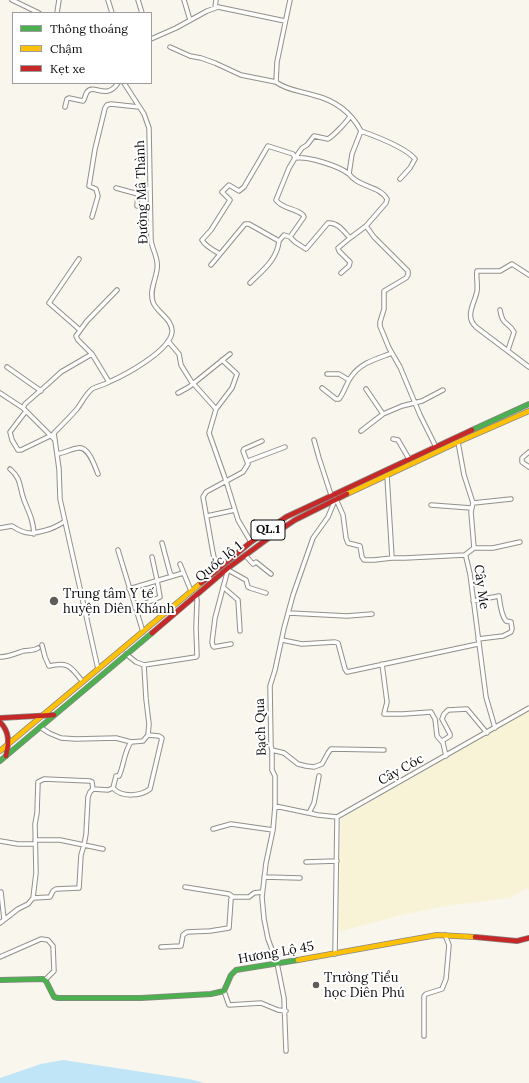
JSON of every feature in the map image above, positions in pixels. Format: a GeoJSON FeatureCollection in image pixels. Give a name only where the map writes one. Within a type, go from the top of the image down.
{"type":"FeatureCollection","features":[{"type":"Feature","properties":{"kind":"main road","name":"Quốc lộ 1"},"geometry":{"type":"LineString","coordinates":[[0,761],[196,595],[245,555],[295,520],[336,499],[387,476],[457,439],[529,404]]}},
{"type":"Feature","properties":{"kind":"main road","name":"Quốc lộ 1"},"geometry":{"type":"LineString","coordinates":[[0,751],[191,591],[251,542],[286,517],[436,447],[529,411]]}},
{"type":"Feature","properties":{"kind":"main road"},"geometry":{"type":"LineString","coordinates":[[0,718],[54,715]]}},
{"type":"Feature","properties":{"kind":"main road"},"geometry":{"type":"LineString","coordinates":[[0,722],[7,731],[8,744],[6,756]]}},
{"type":"Feature","properties":{"kind":"main road","name":"Hương Lộ 45"},"geometry":{"type":"LineString","coordinates":[[224,991],[229,976],[234,970],[445,935],[516,941],[529,938]]}},
{"type":"Feature","properties":{"kind":"main road"},"geometry":{"type":"LineString","coordinates":[[0,980],[41,978],[45,980],[52,994],[56,998],[141,998],[211,994],[224,991]]}},
{"type":"Feature","properties":{"kind":"street"},"geometry":{"type":"LineString","coordinates":[[12,0],[37,12]]}},
{"type":"Feature","properties":{"kind":"street"},"geometry":{"type":"LineString","coordinates":[[57,12],[59,0]]}},
{"type":"Feature","properties":{"kind":"street"},"geometry":{"type":"LineString","coordinates":[[108,0],[112,12]]}},
{"type":"Feature","properties":{"kind":"street"},"geometry":{"type":"LineString","coordinates":[[138,0],[142,12]]}},
{"type":"Feature","properties":{"kind":"street"},"geometry":{"type":"LineString","coordinates":[[184,0],[190,20]]}},
{"type":"Feature","properties":{"kind":"street"},"geometry":{"type":"LineString","coordinates":[[215,8],[216,0]]}},
{"type":"Feature","properties":{"kind":"street"},"geometry":{"type":"LineString","coordinates":[[276,82],[276,69],[290,0]]}},
{"type":"Feature","properties":{"kind":"street"},"geometry":{"type":"LineString","coordinates":[[152,39],[215,8],[222,7],[252,15],[285,21]]}},
{"type":"Feature","properties":{"kind":"street"},"geometry":{"type":"LineString","coordinates":[[170,47],[190,56],[207,60],[242,75],[276,82],[285,87],[313,94],[333,102],[350,116],[361,131],[383,140],[415,159],[400,180]]}},
{"type":"Feature","properties":{"kind":"street"},"geometry":{"type":"LineString","coordinates":[[65,108],[67,99],[69,98],[84,101],[89,90],[107,92],[111,91],[117,84]]}},
{"type":"Feature","properties":{"kind":"street","name":"Đường Mâ Thành"},"geometry":{"type":"LineString","coordinates":[[125,84],[150,128],[151,240],[158,261],[151,298],[153,304],[172,327],[172,332],[168,341]]}},
{"type":"Feature","properties":{"kind":"street"},"geometry":{"type":"LineString","coordinates":[[92,217],[98,196],[96,189],[89,186],[95,149],[105,108],[107,105],[111,104],[139,107]]}},
{"type":"Feature","properties":{"kind":"street"},"geometry":{"type":"LineString","coordinates":[[290,237],[302,222],[304,217],[295,210],[279,203],[276,200],[291,164],[302,148],[307,145],[314,136],[328,139],[330,138],[350,116]]}},
{"type":"Feature","properties":{"kind":"street"},"geometry":{"type":"LineString","coordinates":[[349,174],[352,154],[361,131]]}},
{"type":"Feature","properties":{"kind":"street"},"geometry":{"type":"LineString","coordinates":[[220,254],[202,242],[202,240],[211,230],[230,200],[222,192],[229,185],[239,191],[244,187],[268,146],[293,154],[295,158],[318,161],[339,168],[349,174],[353,179],[382,194],[387,199],[386,203],[366,226],[338,248],[350,262],[349,266],[341,273]]}},
{"type":"Feature","properties":{"kind":"street"},"geometry":{"type":"LineString","coordinates":[[116,188],[138,194]]}},
{"type":"Feature","properties":{"kind":"street"},"geometry":{"type":"LineString","coordinates":[[137,206],[138,194],[141,188],[150,189]]}},
{"type":"Feature","properties":{"kind":"street"},"geometry":{"type":"LineString","coordinates":[[211,265],[246,223],[279,241]]}},
{"type":"Feature","properties":{"kind":"street"},"geometry":{"type":"LineString","coordinates":[[250,283],[270,263],[276,252],[279,241],[284,235],[290,237],[306,249],[328,223],[332,223],[340,227],[350,238]]}},
{"type":"Feature","properties":{"kind":"street"},"geometry":{"type":"LineString","coordinates":[[366,226],[374,238],[408,271],[406,278],[384,291],[384,309],[380,326],[436,447]]}},
{"type":"Feature","properties":{"kind":"street"},"geometry":{"type":"LineString","coordinates":[[79,259],[49,303],[80,330]]}},
{"type":"Feature","properties":{"kind":"street"},"geometry":{"type":"LineString","coordinates":[[529,275],[512,264],[500,271],[477,271],[477,290],[470,312],[473,324],[529,367]]}},
{"type":"Feature","properties":{"kind":"street"},"geometry":{"type":"LineString","coordinates":[[109,382],[92,354],[76,336],[103,303],[118,290]]}},
{"type":"Feature","properties":{"kind":"street"},"geometry":{"type":"LineString","coordinates":[[500,310],[504,323],[514,330],[508,350]]}},
{"type":"Feature","properties":{"kind":"street"},"geometry":{"type":"LineString","coordinates":[[26,411],[10,432],[12,440],[18,450],[21,450],[52,434],[74,412],[93,389],[140,366],[157,353],[168,341],[179,354],[181,364],[193,383],[216,409]]}},
{"type":"Feature","properties":{"kind":"street"},"geometry":{"type":"LineString","coordinates":[[322,388],[336,400],[339,400],[353,374],[364,364],[373,359],[392,353]]}},
{"type":"Feature","properties":{"kind":"street"},"geometry":{"type":"LineString","coordinates":[[23,408],[25,404],[61,372],[92,354]]}},
{"type":"Feature","properties":{"kind":"street"},"geometry":{"type":"LineString","coordinates":[[178,393],[186,389],[230,354]]}},
{"type":"Feature","properties":{"kind":"street"},"geometry":{"type":"LineString","coordinates":[[222,360],[237,374],[232,388],[216,409],[209,433],[238,520],[251,542]]}},
{"type":"Feature","properties":{"kind":"street"},"geometry":{"type":"LineString","coordinates":[[7,367],[41,391]]}},
{"type":"Feature","properties":{"kind":"street"},"geometry":{"type":"LineString","coordinates":[[327,374],[339,374],[350,380]]}},
{"type":"Feature","properties":{"kind":"street"},"geometry":{"type":"LineString","coordinates":[[366,389],[383,414]]}},
{"type":"Feature","properties":{"kind":"street"},"geometry":{"type":"LineString","coordinates":[[361,432],[383,414],[402,406],[415,403],[443,390]]}},
{"type":"Feature","properties":{"kind":"street"},"geometry":{"type":"LineString","coordinates":[[0,394],[23,408],[52,434],[55,440],[59,469],[59,494],[64,521],[98,670]]}},
{"type":"Feature","properties":{"kind":"street"},"geometry":{"type":"LineString","coordinates":[[393,439],[398,440],[409,459]]}},
{"type":"Feature","properties":{"kind":"street"},"geometry":{"type":"LineString","coordinates":[[457,439],[464,475],[473,503],[471,508],[474,548]]}},
{"type":"Feature","properties":{"kind":"street"},"geometry":{"type":"LineString","coordinates":[[314,440],[332,495]]}},
{"type":"Feature","properties":{"kind":"street"},"geometry":{"type":"LineString","coordinates":[[217,570],[206,516],[203,497],[204,494],[243,472],[248,466],[244,449],[262,441]]}},
{"type":"Feature","properties":{"kind":"street"},"geometry":{"type":"LineString","coordinates":[[248,462],[285,447]]}},
{"type":"Feature","properties":{"kind":"street"},"geometry":{"type":"LineString","coordinates":[[57,454],[78,448],[84,449],[94,461],[98,474]]}},
{"type":"Feature","properties":{"kind":"street"},"geometry":{"type":"LineString","coordinates":[[529,452],[522,458],[522,462],[529,467]]}},
{"type":"Feature","properties":{"kind":"street"},"geometry":{"type":"LineString","coordinates":[[10,469],[18,477],[24,501],[31,514],[34,534]]}},
{"type":"Feature","properties":{"kind":"street"},"geometry":{"type":"LineString","coordinates":[[387,476],[392,558]]}},
{"type":"Feature","properties":{"kind":"street","name":"Cây Me"},"geometry":{"type":"LineString","coordinates":[[336,499],[343,515],[348,543],[360,546],[364,560],[465,554],[470,574],[486,697],[495,728]]}},
{"type":"Feature","properties":{"kind":"street","name":"Bạch Qua"},"geometry":{"type":"LineString","coordinates":[[286,1051],[286,1011],[277,963],[268,939],[264,919],[262,892],[273,830],[275,806],[275,776],[272,770],[270,693],[293,595],[313,538],[332,509],[336,499]]}},
{"type":"Feature","properties":{"kind":"street"},"geometry":{"type":"LineString","coordinates":[[473,503],[511,499]]}},
{"type":"Feature","properties":{"kind":"street"},"geometry":{"type":"LineString","coordinates":[[431,505],[471,508]]}},
{"type":"Feature","properties":{"kind":"street"},"geometry":{"type":"LineString","coordinates":[[206,516],[235,510]]}},
{"type":"Feature","properties":{"kind":"street"},"geometry":{"type":"LineString","coordinates":[[0,528],[11,526],[23,532],[34,534],[59,525],[64,521]]}},
{"type":"Feature","properties":{"kind":"street"},"geometry":{"type":"LineString","coordinates":[[465,554],[474,548],[493,548],[520,542]]}},
{"type":"Feature","properties":{"kind":"street"},"geometry":{"type":"LineString","coordinates":[[162,543],[172,576]]}},
{"type":"Feature","properties":{"kind":"street"},"geometry":{"type":"LineString","coordinates":[[118,550],[143,632]]}},
{"type":"Feature","properties":{"kind":"street"},"geometry":{"type":"LineString","coordinates":[[245,555],[253,564],[257,562],[271,574]]}},
{"type":"Feature","properties":{"kind":"street"},"geometry":{"type":"LineString","coordinates":[[135,608],[160,597],[152,557]]}},
{"type":"Feature","properties":{"kind":"street"},"geometry":{"type":"LineString","coordinates":[[180,564],[191,591]]}},
{"type":"Feature","properties":{"kind":"street"},"geometry":{"type":"LineString","coordinates":[[232,644],[214,647],[212,642],[215,618],[228,569],[246,580],[250,588],[266,593]]}},
{"type":"Feature","properties":{"kind":"street"},"geometry":{"type":"LineString","coordinates":[[129,589],[183,573]]}},
{"type":"Feature","properties":{"kind":"street"},"geometry":{"type":"LineString","coordinates":[[223,587],[238,600],[240,631]]}},
{"type":"Feature","properties":{"kind":"street"},"geometry":{"type":"LineString","coordinates":[[126,654],[136,662],[144,665],[196,657],[198,600],[196,595]]}},
{"type":"Feature","properties":{"kind":"street"},"geometry":{"type":"LineString","coordinates":[[473,601],[499,596],[504,618],[506,621],[511,622],[512,629],[511,632],[503,636],[478,639]]}},
{"type":"Feature","properties":{"kind":"street"},"geometry":{"type":"LineString","coordinates":[[289,613],[347,616],[372,614]]}},
{"type":"Feature","properties":{"kind":"street"},"geometry":{"type":"LineString","coordinates":[[282,640],[302,644],[338,643],[347,672],[478,644]]}},
{"type":"Feature","properties":{"kind":"street"},"geometry":{"type":"LineString","coordinates":[[0,657],[8,657],[31,650],[36,650],[40,646],[49,666],[60,663],[68,665],[83,682]]}},
{"type":"Feature","properties":{"kind":"street"},"geometry":{"type":"LineString","coordinates":[[382,664],[387,702],[384,714],[403,714],[430,711],[434,716],[437,736],[442,741],[446,756]]}},
{"type":"Feature","properties":{"kind":"street"},"geometry":{"type":"LineString","coordinates":[[40,727],[61,738],[116,738],[131,742],[143,741],[148,735],[149,717],[146,699],[144,665]]}},
{"type":"Feature","properties":{"kind":"street"},"geometry":{"type":"LineString","coordinates":[[442,741],[450,736],[442,719],[447,711],[452,709],[462,708],[469,711],[487,733]]}},
{"type":"Feature","properties":{"kind":"street","name":"Cây Cóc"},"geometry":{"type":"LineString","coordinates":[[337,817],[529,708]]}},
{"type":"Feature","properties":{"kind":"street"},"geometry":{"type":"LineString","coordinates":[[113,788],[120,793],[135,795],[150,789],[162,738],[159,736],[148,735]]}},
{"type":"Feature","properties":{"kind":"street"},"geometry":{"type":"LineString","coordinates":[[113,788],[116,776],[119,776],[124,766],[127,749],[131,742]]}},
{"type":"Feature","properties":{"kind":"street"},"geometry":{"type":"LineString","coordinates":[[272,750],[284,753],[298,764],[314,767],[322,764],[331,749],[384,750]]}},
{"type":"Feature","properties":{"kind":"street"},"geometry":{"type":"LineString","coordinates":[[309,813],[314,803],[319,776]]}},
{"type":"Feature","properties":{"kind":"street"},"geometry":{"type":"LineString","coordinates":[[0,923],[18,909],[28,904],[33,898],[36,873],[35,842],[38,813],[37,785],[39,780],[64,779],[90,781],[92,782],[94,789]]}},
{"type":"Feature","properties":{"kind":"street"},"geometry":{"type":"LineString","coordinates":[[33,898],[50,897],[56,889],[79,888],[81,855],[86,834],[88,797],[90,792],[94,789],[108,790],[113,788]]}},
{"type":"Feature","properties":{"kind":"street"},"geometry":{"type":"LineString","coordinates":[[275,806],[337,817],[335,954]]}},
{"type":"Feature","properties":{"kind":"street"},"geometry":{"type":"LineString","coordinates":[[213,829],[233,824],[273,830]]}},
{"type":"Feature","properties":{"kind":"street"},"geometry":{"type":"LineString","coordinates":[[0,842],[18,844],[60,840],[103,848]]}},
{"type":"Feature","properties":{"kind":"street"},"geometry":{"type":"LineString","coordinates":[[306,862],[337,861]]}},
{"type":"Feature","properties":{"kind":"street"},"geometry":{"type":"LineString","coordinates":[[264,877],[300,878]]}},
{"type":"Feature","properties":{"kind":"street"},"geometry":{"type":"LineString","coordinates":[[185,888],[229,894],[233,897],[249,897],[254,893],[262,892]]}},
{"type":"Feature","properties":{"kind":"street"},"geometry":{"type":"LineString","coordinates":[[1,892],[4,920]]}},
{"type":"Feature","properties":{"kind":"street"},"geometry":{"type":"LineString","coordinates":[[161,948],[181,946],[182,936],[187,932],[229,928],[231,898],[233,897]]}},
{"type":"Feature","properties":{"kind":"street"},"geometry":{"type":"LineString","coordinates":[[424,1036],[424,996],[442,989],[446,979],[449,945],[445,935]]}},
{"type":"Feature","properties":{"kind":"street"},"geometry":{"type":"LineString","coordinates":[[0,957],[41,939],[48,940],[53,946],[54,971],[45,980]]}},
{"type":"Feature","properties":{"kind":"street"},"geometry":{"type":"LineString","coordinates":[[224,991],[229,1006],[261,1003],[278,1010],[286,1011]]}},
{"type":"Feature","properties":{"kind":"shaded area"},"geometry":{"type":"Polygon","coordinates":[[[529,710],[529,891],[527,888],[510,898],[445,906],[397,916],[339,932],[341,819],[529,710]]]}},
{"type":"Feature","properties":{"kind":"water"},"geometry":{"type":"Polygon","coordinates":[[[63,1060],[189,1079],[204,1083],[0,1083],[0,1078],[41,1064],[63,1060]]]}},
{"type":"Feature","properties":{"kind":"traffic: fast"},"geometry":{"type":"LineString","coordinates":[[472,430],[529,404]]}},
{"type":"Feature","properties":{"kind":"traffic: fast"},"geometry":{"type":"LineString","coordinates":[[0,761],[152,633]]}},
{"type":"Feature","properties":{"kind":"traffic: fast"},"geometry":{"type":"LineString","coordinates":[[0,980],[43,979],[46,981],[54,997],[58,998],[141,998],[211,994],[224,991],[231,975],[236,970],[298,960]]}},
{"type":"Feature","properties":{"kind":"traffic: slow"},"geometry":{"type":"LineString","coordinates":[[347,494],[458,442],[529,411]]}},
{"type":"Feature","properties":{"kind":"traffic: slow"},"geometry":{"type":"LineString","coordinates":[[0,751],[201,583]]}},
{"type":"Feature","properties":{"kind":"traffic: slow"},"geometry":{"type":"LineString","coordinates":[[298,960],[437,935],[475,937]]}},
{"type":"Feature","properties":{"kind":"traffic: jam"},"geometry":{"type":"LineString","coordinates":[[201,583],[251,542],[286,517],[472,430]]}},
{"type":"Feature","properties":{"kind":"traffic: jam"},"geometry":{"type":"LineString","coordinates":[[152,633],[228,568],[274,534],[295,520],[347,494]]}},
{"type":"Feature","properties":{"kind":"traffic: jam"},"geometry":{"type":"LineString","coordinates":[[0,718],[54,715]]}},
{"type":"Feature","properties":{"kind":"traffic: jam"},"geometry":{"type":"LineString","coordinates":[[0,722],[6,730],[8,738],[6,756]]}},
{"type":"Feature","properties":{"kind":"traffic: jam"},"geometry":{"type":"LineString","coordinates":[[475,937],[517,941],[529,938]]}},
{"type":"Feature","properties":{"kind":"place","name":"Trung tâm Y tế huyện Diên Khánh"},"geometry":{"type":"Point","coordinates":[54,601]}},
{"type":"Feature","properties":{"kind":"place","name":"Trường Tiểu học Diên Phú"},"geometry":{"type":"Point","coordinates":[316,985]}}]}
